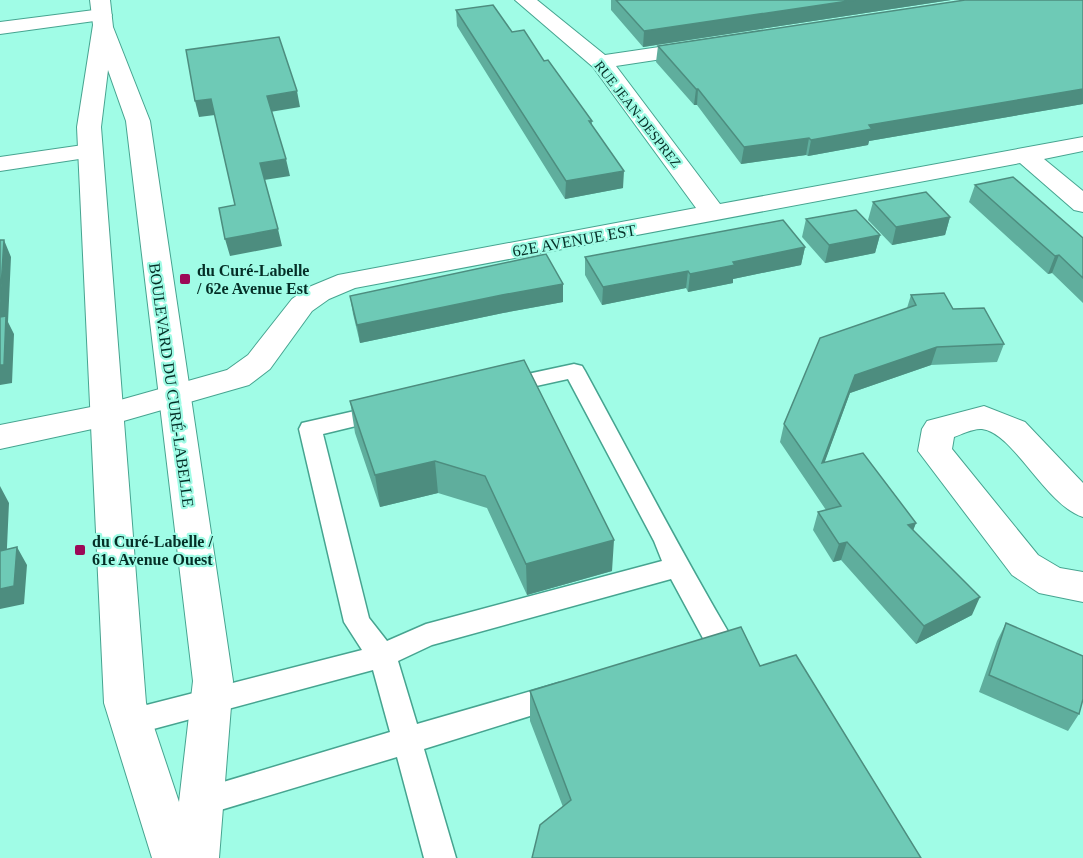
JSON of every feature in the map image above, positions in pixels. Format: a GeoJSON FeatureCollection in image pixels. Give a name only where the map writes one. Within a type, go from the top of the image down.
{"type":"FeatureCollection","features":[{"type":"Feature","properties":{"kind":"street","name":"RUE JEAN-DESPREZ"},"geometry":{"type":"LineString","coordinates":[[525,0],[601,62],[714,213]]}},
{"type":"Feature","properties":{"kind":"street"},"geometry":{"type":"LineString","coordinates":[[0,28],[101,13],[89,127],[125,703],[175,858]]}},
{"type":"Feature","properties":{"kind":"street","name":"BOULEVARD DU CURÉ-LABELLE"},"geometry":{"type":"LineString","coordinates":[[101,13],[138,121],[213,681],[196,858]]}},
{"type":"Feature","properties":{"kind":"street"},"geometry":{"type":"LineString","coordinates":[[601,62],[716,44]]}},
{"type":"Feature","properties":{"kind":"street","name":"62E AVENUE EST"},"geometry":{"type":"LineString","coordinates":[[0,437],[106,415],[224,383],[251,370],[302,305],[337,284],[1083,144]]}},
{"type":"Feature","properties":{"kind":"street"},"geometry":{"type":"LineString","coordinates":[[0,164],[90,151]]}},
{"type":"Feature","properties":{"kind":"street"},"geometry":{"type":"LineString","coordinates":[[1025,155],[1083,204]]}},
{"type":"Feature","properties":{"kind":"street"},"geometry":{"type":"LineString","coordinates":[[1083,504],[1054,476],[1013,430],[984,417],[939,429],[935,451],[1025,564],[1052,582],[1083,587]]}},
{"type":"Feature","properties":{"kind":"lane"},"geometry":{"type":"LineString","coordinates":[[482,391],[574,371],[666,541],[677,567],[723,648],[689,658]]}},
{"type":"Feature","properties":{"kind":"lane"},"geometry":{"type":"LineString","coordinates":[[402,409],[310,429],[357,622],[383,656],[440,858]]}},
{"type":"Feature","properties":{"kind":"lane"},"geometry":{"type":"LineString","coordinates":[[131,722],[383,656],[426,636],[677,567]]}},
{"type":"Feature","properties":{"kind":"lane"},"geometry":{"type":"LineString","coordinates":[[161,814],[406,739],[587,687]]}},
{"type":"Feature","properties":{"kind":"building"},"geometry":{"type":"Polygon","coordinates":[[[616,0],[855,0],[644,31],[616,0]]]}},
{"type":"Feature","properties":{"kind":"building"},"geometry":{"type":"Polygon","coordinates":[[[965,0],[1083,0],[1083,89],[869,125],[872,129],[811,140],[809,138],[744,147],[698,89],[658,46],[965,0]]]}},
{"type":"Feature","properties":{"kind":"building"},"geometry":{"type":"Polygon","coordinates":[[[493,5],[512,32],[524,30],[544,61],[548,60],[592,121],[589,121],[624,171],[566,181],[456,10],[493,5]]]}},
{"type":"Feature","properties":{"kind":"building"},"geometry":{"type":"Polygon","coordinates":[[[279,37],[297,91],[267,96],[286,159],[260,163],[278,229],[225,239],[219,208],[235,205],[211,99],[195,101],[186,50],[279,37]]]}},
{"type":"Feature","properties":{"kind":"building"},"geometry":{"type":"Polygon","coordinates":[[[1013,177],[1083,238],[1083,278],[975,185],[1013,177]]]}},
{"type":"Feature","properties":{"kind":"building"},"geometry":{"type":"Polygon","coordinates":[[[926,192],[950,217],[896,227],[873,202],[926,192]]]}},
{"type":"Feature","properties":{"kind":"building"},"geometry":{"type":"Polygon","coordinates":[[[856,210],[880,235],[829,245],[806,219],[856,210]]]}},
{"type":"Feature","properties":{"kind":"building"},"geometry":{"type":"Polygon","coordinates":[[[783,220],[805,247],[733,262],[735,265],[690,274],[688,271],[603,287],[585,257],[783,220]]]}},
{"type":"Feature","properties":{"kind":"building"},"geometry":{"type":"Polygon","coordinates":[[[0,240],[4,240],[0,303],[0,240]]]}},
{"type":"Feature","properties":{"kind":"building"},"geometry":{"type":"Polygon","coordinates":[[[546,254],[563,284],[357,325],[350,296],[546,254]]]}},
{"type":"Feature","properties":{"kind":"building"},"geometry":{"type":"Polygon","coordinates":[[[944,293],[953,309],[984,308],[1004,344],[937,347],[855,375],[822,463],[863,453],[916,523],[908,525],[980,597],[924,626],[847,542],[839,544],[818,512],[841,506],[784,424],[820,338],[916,305],[911,295],[944,293]]]}},
{"type":"Feature","properties":{"kind":"building"},"geometry":{"type":"Polygon","coordinates":[[[6,316],[4,365],[0,365],[0,317],[6,316]]]}},
{"type":"Feature","properties":{"kind":"building"},"geometry":{"type":"Polygon","coordinates":[[[524,360],[614,540],[526,564],[485,476],[435,461],[375,475],[350,401],[524,360]]]}},
{"type":"Feature","properties":{"kind":"building"},"geometry":{"type":"Polygon","coordinates":[[[17,547],[14,586],[0,589],[0,551],[17,547]]]}},
{"type":"Feature","properties":{"kind":"building"},"geometry":{"type":"Polygon","coordinates":[[[1006,623],[1083,656],[1083,699],[1079,714],[989,675],[1006,623]]]}},
{"type":"Feature","properties":{"kind":"building"},"geometry":{"type":"Polygon","coordinates":[[[741,627],[760,666],[796,655],[921,858],[532,858],[540,825],[571,800],[530,691],[741,627]]]}},
{"type":"Feature","properties":{"kind":"place","name":"du Curé-Labelle / 62e Avenue Est"},"geometry":{"type":"Point","coordinates":[185,279]}},
{"type":"Feature","properties":{"kind":"place","name":"du Curé-Labelle / 61e Avenue Ouest"},"geometry":{"type":"Point","coordinates":[80,550]}}]}
